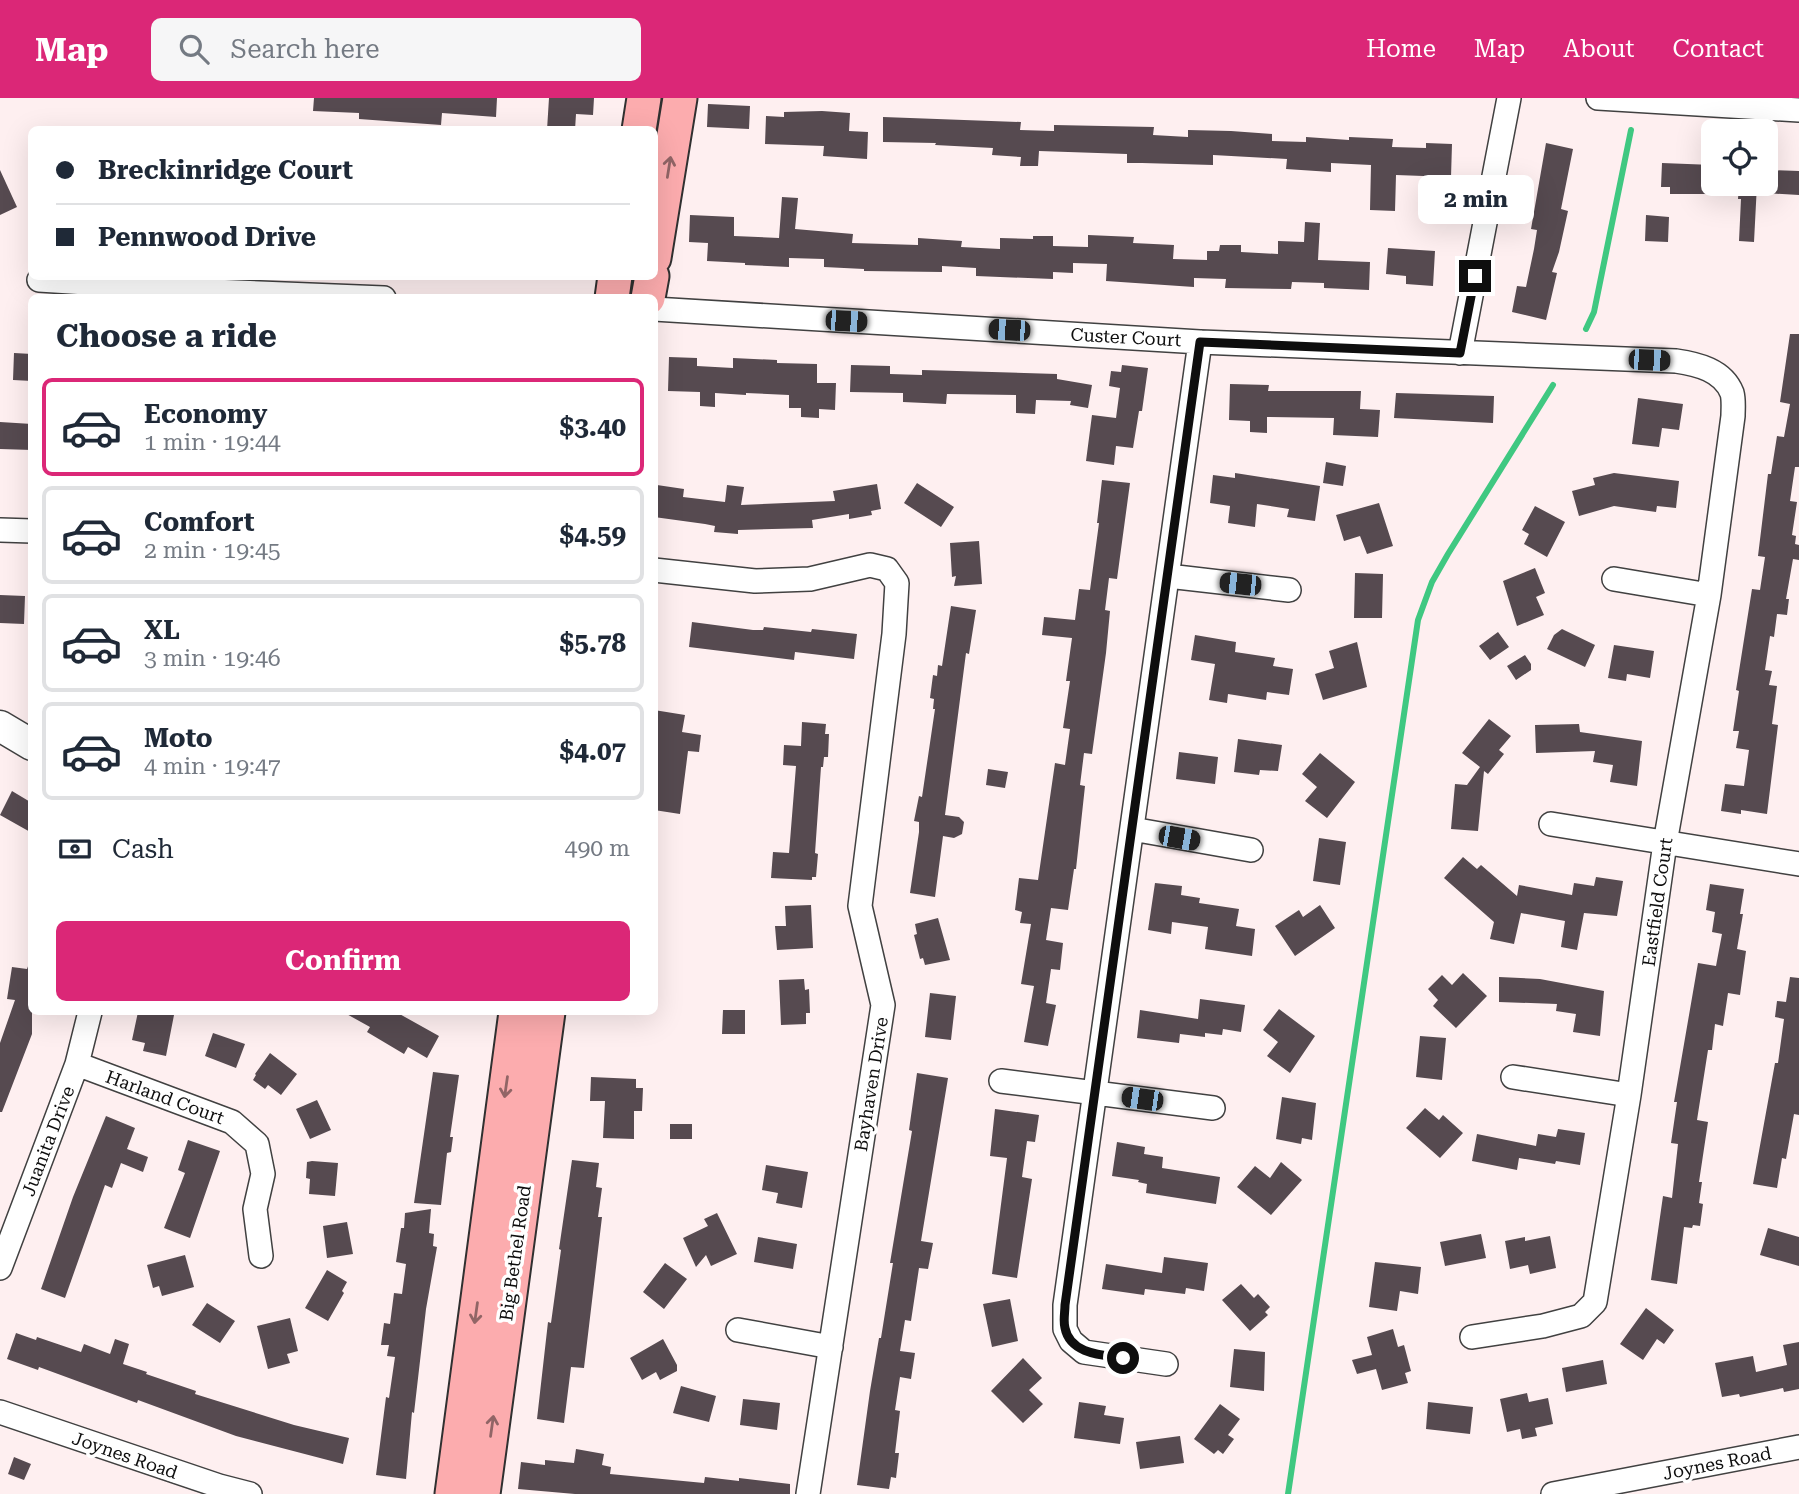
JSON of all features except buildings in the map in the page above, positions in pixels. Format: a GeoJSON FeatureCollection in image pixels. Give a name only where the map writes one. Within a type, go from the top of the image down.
{"type":"FeatureCollection","features":[{"type":"Feature","properties":{"kind":"main road"},"geometry":{"type":"LineString","coordinates":[[640,126],[644,98]]}},
{"type":"Feature","properties":{"kind":"main road"},"geometry":{"type":"LineString","coordinates":[[658,233],[680,98]]}},
{"type":"Feature","properties":{"kind":"main road","name":"Big Bethel Road"},"geometry":{"type":"LineString","coordinates":[[452,1494],[510,1015]]}},
{"type":"Feature","properties":{"kind":"main road","name":"Big Bethel Road"},"geometry":{"type":"LineString","coordinates":[[483,1494],[547,1024]]}},
{"type":"Feature","properties":{"kind":"street"},"geometry":{"type":"LineString","coordinates":[[1460,353],[1509,98]]}},
{"type":"Feature","properties":{"kind":"street"},"geometry":{"type":"LineString","coordinates":[[1598,98],[1799,110]]}},
{"type":"Feature","properties":{"kind":"street"},"geometry":{"type":"LineString","coordinates":[[38,280],[212,294]]}},
{"type":"Feature","properties":{"kind":"street","name":"Custer Court"},"geometry":{"type":"LineString","coordinates":[[658,309],[1200,342],[1676,360],[1701,364],[1720,377]]}},
{"type":"Feature","properties":{"kind":"street"},"geometry":{"type":"LineString","coordinates":[[1166,1364],[1084,1352],[1071,1341],[1065,1329],[1065,1305],[1200,342]]}},
{"type":"Feature","properties":{"kind":"street","name":"Eastfield Court"},"geometry":{"type":"LineString","coordinates":[[1472,1337],[1543,1326],[1581,1316],[1595,1303],[1629,1095],[1665,843],[1709,595],[1733,416],[1732,393],[1720,377]]}},
{"type":"Feature","properties":{"kind":"street"},"geometry":{"type":"LineString","coordinates":[[0,530],[28,531]]}},
{"type":"Feature","properties":{"kind":"street","name":"Bayhaven Drive"},"geometry":{"type":"LineString","coordinates":[[658,569],[755,581],[810,579],[870,565],[887,569],[897,583],[894,634],[860,906],[883,1005],[808,1494]]}},
{"type":"Feature","properties":{"kind":"street"},"geometry":{"type":"LineString","coordinates":[[1168,576],[1289,590]]}},
{"type":"Feature","properties":{"kind":"street"},"geometry":{"type":"LineString","coordinates":[[1614,579],[1709,595]]}},
{"type":"Feature","properties":{"kind":"street"},"geometry":{"type":"LineString","coordinates":[[0,726],[28,743]]}},
{"type":"Feature","properties":{"kind":"street"},"geometry":{"type":"LineString","coordinates":[[1551,824],[1799,863]]}},
{"type":"Feature","properties":{"kind":"street"},"geometry":{"type":"LineString","coordinates":[[1132,830],[1251,850]]}},
{"type":"Feature","properties":{"kind":"street","name":"Juanita Drive"},"geometry":{"type":"LineString","coordinates":[[0,1268],[77,1064],[89,1015]]}},
{"type":"Feature","properties":{"kind":"street"},"geometry":{"type":"LineString","coordinates":[[514,1015],[547,1024]]}},
{"type":"Feature","properties":{"kind":"street","name":"Harland Court"},"geometry":{"type":"LineString","coordinates":[[77,1064],[232,1122],[257,1144],[263,1174],[255,1209],[261,1256]]}},
{"type":"Feature","properties":{"kind":"street"},"geometry":{"type":"LineString","coordinates":[[1513,1077],[1629,1095]]}},
{"type":"Feature","properties":{"kind":"street"},"geometry":{"type":"LineString","coordinates":[[1001,1081],[1213,1108]]}},
{"type":"Feature","properties":{"kind":"street"},"geometry":{"type":"LineString","coordinates":[[738,1330],[831,1346]]}},
{"type":"Feature","properties":{"kind":"street","name":"Joynes Road"},"geometry":{"type":"LineString","coordinates":[[0,1412],[250,1494]]}},
{"type":"Feature","properties":{"kind":"street","name":"Joynes Road"},"geometry":{"type":"LineString","coordinates":[[1553,1494],[1799,1447]]}},
{"type":"Feature","properties":{"kind":"waterway"},"geometry":{"type":"LineString","coordinates":[[1586,329],[1594,312],[1631,130]]}},
{"type":"Feature","properties":{"kind":"waterway"},"geometry":{"type":"LineString","coordinates":[[1288,1494],[1418,620],[1432,582],[1448,554],[1553,385]]}},
{"type":"Feature","properties":{"kind":"route"},"geometry":{"type":"LineString","coordinates":[[1123,1358],[1084,1352],[1071,1341],[1065,1329],[1065,1305],[1200,342],[1460,353],[1475,276]]}}]}
